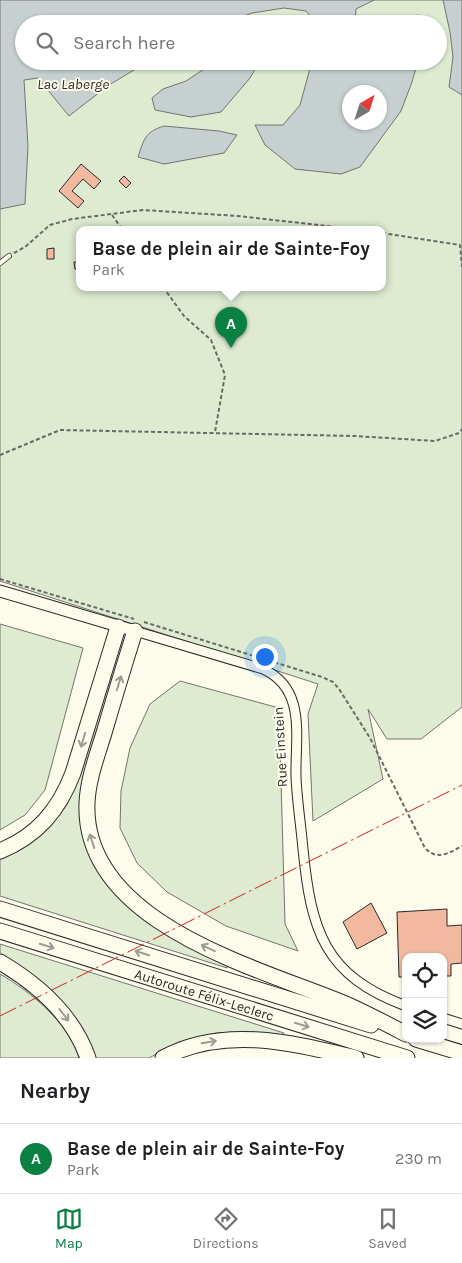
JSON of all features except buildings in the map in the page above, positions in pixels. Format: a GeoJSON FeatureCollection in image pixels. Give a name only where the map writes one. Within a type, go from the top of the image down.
{"type":"FeatureCollection","features":[{"type":"Feature","properties":{"kind":"highway"},"geometry":{"type":"LineString","coordinates":[[0,851],[19,842],[36,830],[55,810],[65,793],[73,773],[118,627]]}},
{"type":"Feature","properties":{"kind":"highway"},"geometry":{"type":"LineString","coordinates":[[135,631],[89,785],[87,812],[90,832],[96,852],[107,872],[122,891],[135,903],[158,921],[179,933],[253,967],[349,1006],[402,1033]]}},
{"type":"Feature","properties":{"kind":"highway","name":"Autoroute Félix-Leclerc"},"geometry":{"type":"LineString","coordinates":[[0,909],[402,1034]]}},
{"type":"Feature","properties":{"kind":"highway","name":"Autoroute Félix-Leclerc"},"geometry":{"type":"LineString","coordinates":[[0,931],[407,1058]]}},
{"type":"Feature","properties":{"kind":"highway"},"geometry":{"type":"LineString","coordinates":[[0,962],[38,987],[58,1007],[74,1028],[88,1058]]}},
{"type":"Feature","properties":{"kind":"highway"},"geometry":{"type":"LineString","coordinates":[[163,1058],[203,1043],[249,1039],[297,1044],[356,1058]]}},
{"type":"Feature","properties":{"kind":"highway"},"geometry":{"type":"LineString","coordinates":[[429,1043],[462,1054]]}},
{"type":"Feature","properties":{"kind":"street","name":"Rue Einstein"},"geometry":{"type":"LineString","coordinates":[[0,590],[263,669],[274,674],[282,681],[292,697],[296,714],[296,779],[310,904],[318,929],[328,950],[348,973],[376,993],[402,1004]]}},
{"type":"Feature","properties":{"kind":"street"},"geometry":{"type":"LineString","coordinates":[[447,1019],[462,1024]]}},
{"type":"Feature","properties":{"kind":"lane"},"geometry":{"type":"LineString","coordinates":[[0,263],[9,256]]}},
{"type":"Feature","properties":{"kind":"path"},"geometry":{"type":"LineString","coordinates":[[9,256],[25,247],[50,225],[72,219],[143,210],[238,216],[327,226]]}},
{"type":"Feature","properties":{"kind":"path"},"geometry":{"type":"LineString","coordinates":[[112,215],[120,226]]}},
{"type":"Feature","properties":{"kind":"path"},"geometry":{"type":"LineString","coordinates":[[386,234],[460,245],[462,267]]}},
{"type":"Feature","properties":{"kind":"path"},"geometry":{"type":"LineString","coordinates":[[166,291],[184,316],[211,340],[224,375],[215,432]]}},
{"type":"Feature","properties":{"kind":"path"},"geometry":{"type":"LineString","coordinates":[[0,455],[60,430],[355,436],[434,441],[459,433],[462,429]]}},
{"type":"Feature","properties":{"kind":"path"},"geometry":{"type":"LineString","coordinates":[[0,579],[263,658],[332,682],[342,692],[374,746],[425,848],[433,854],[440,856],[462,846]]}},
{"type":"Feature","properties":{"kind":"green space"},"geometry":{"type":"Polygon","coordinates":[[[0,0],[462,0],[462,707],[421,739],[387,739],[368,709],[383,779],[313,821],[308,714],[318,684],[0,581],[0,0]]]}},
{"type":"Feature","properties":{"kind":"green space"},"geometry":{"type":"Polygon","coordinates":[[[0,624],[83,648],[45,790],[25,815],[0,830],[0,624]]]}},
{"type":"Feature","properties":{"kind":"green space"},"geometry":{"type":"Polygon","coordinates":[[[109,676],[115,678],[80,802],[84,836],[89,853],[97,869],[110,887],[136,913],[228,963],[227,968],[0,896],[0,858],[57,817],[66,806],[109,676]]]}},
{"type":"Feature","properties":{"kind":"green space"},"geometry":{"type":"Polygon","coordinates":[[[180,681],[279,708],[285,924],[298,951],[226,926],[167,892],[137,863],[120,828],[121,791],[130,748],[150,704],[180,681]]]}},
{"type":"Feature","properties":{"kind":"green space"},"geometry":{"type":"Polygon","coordinates":[[[0,944],[284,1033],[283,1037],[253,1032],[216,1033],[179,1042],[149,1058],[95,1058],[88,1039],[69,1010],[45,987],[0,956],[0,944]]]}},
{"type":"Feature","properties":{"kind":"green space"},"geometry":{"type":"Polygon","coordinates":[[[0,974],[12,981],[47,1009],[66,1032],[79,1058],[0,1058],[0,974]]]}},
{"type":"Feature","properties":{"kind":"water","name":"Lac Laberge"},"geometry":{"type":"Polygon","coordinates":[[[0,0],[374,0],[356,9],[356,15],[309,15],[306,11],[284,8],[247,15],[15,15],[15,70],[134,70],[109,85],[69,116],[38,78],[24,80],[28,146],[25,204],[0,209],[0,0]]]}},
{"type":"Feature","properties":{"kind":"water"},"geometry":{"type":"Polygon","coordinates":[[[443,0],[462,0],[462,95],[449,87],[453,57],[443,0]]]}},
{"type":"Feature","properties":{"kind":"water"},"geometry":{"type":"Polygon","coordinates":[[[202,70],[255,70],[221,112],[191,117],[155,110],[152,98],[163,89],[186,81],[202,70]]]}},
{"type":"Feature","properties":{"kind":"water"},"geometry":{"type":"Polygon","coordinates":[[[310,70],[415,70],[401,111],[360,167],[341,174],[295,169],[265,145],[255,125],[283,125],[300,105],[310,70]]]}},
{"type":"Feature","properties":{"kind":"water"},"geometry":{"type":"Polygon","coordinates":[[[164,126],[219,131],[237,135],[224,153],[164,164],[138,157],[146,137],[164,126]]]}},
{"type":"Feature","properties":{"kind":"power"},"geometry":{"type":"LineString","coordinates":[[0,1016],[462,785]]}},
{"type":"Feature","properties":{"kind":"place","name":"Base de plein air de Sainte-Foy"},"geometry":{"type":"Point","coordinates":[231,348]}}]}
